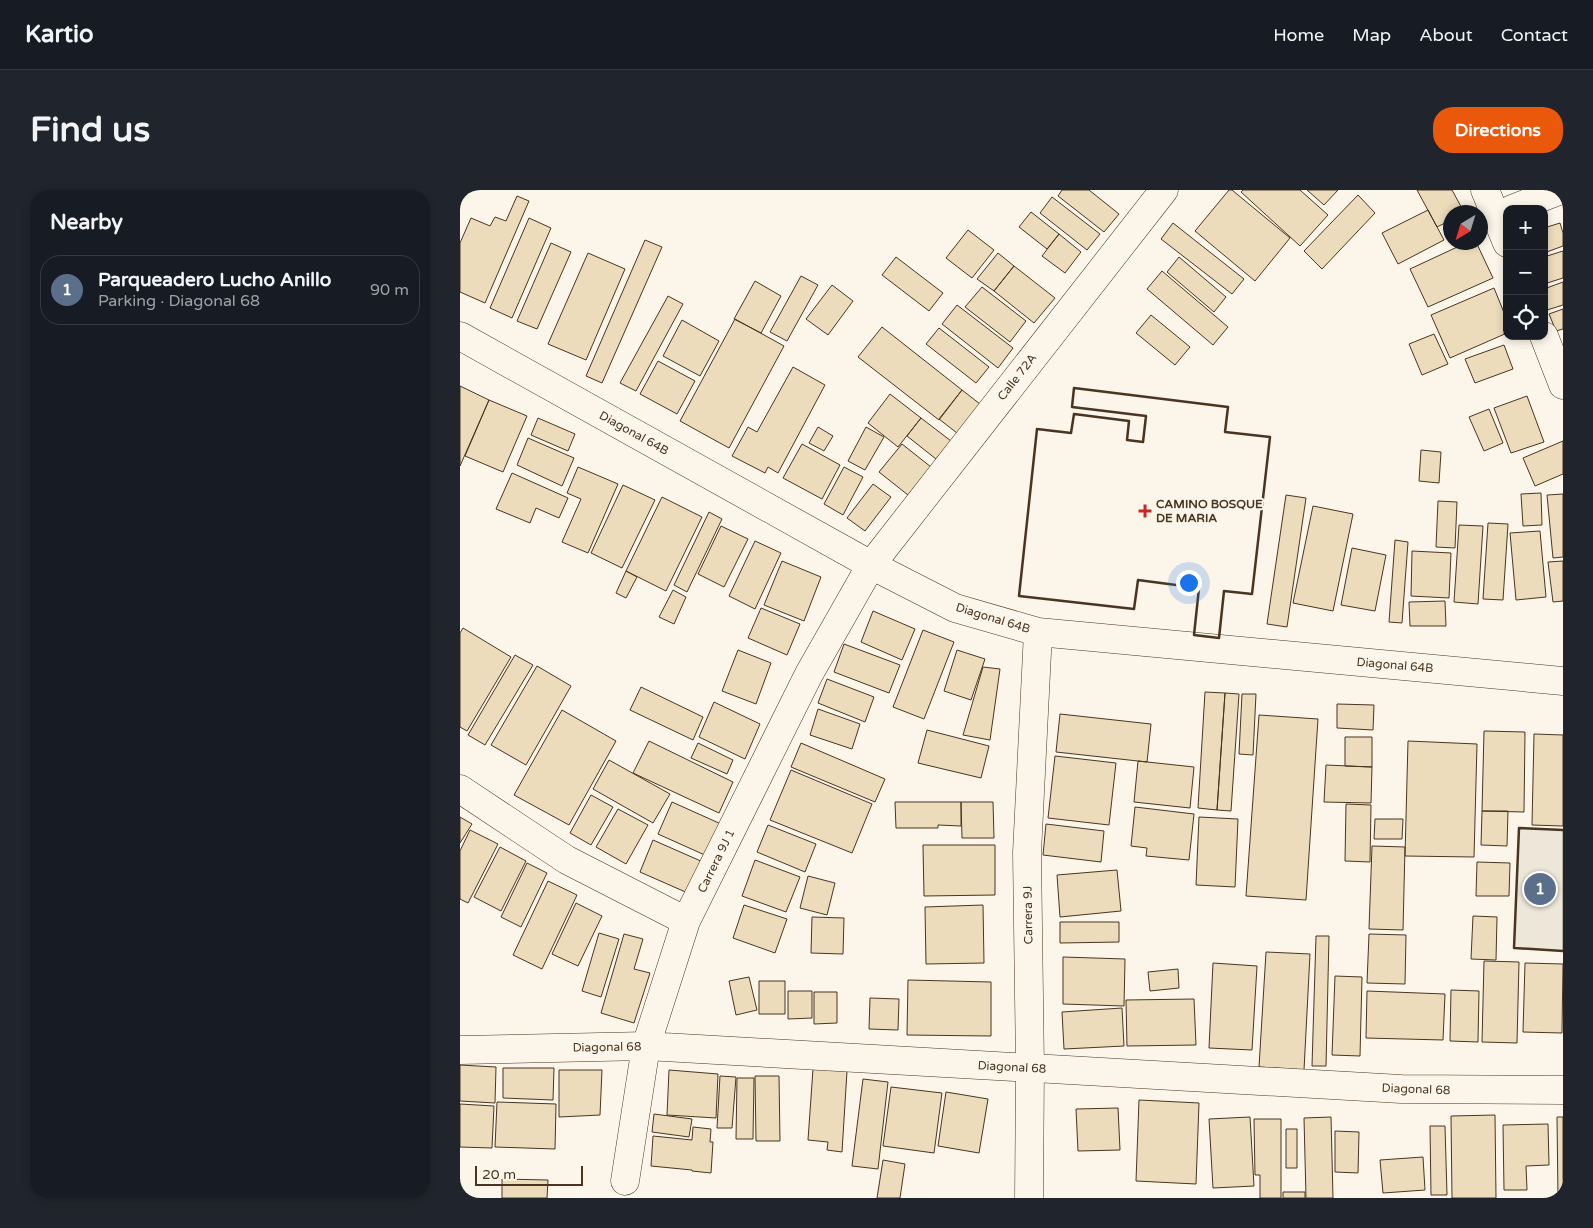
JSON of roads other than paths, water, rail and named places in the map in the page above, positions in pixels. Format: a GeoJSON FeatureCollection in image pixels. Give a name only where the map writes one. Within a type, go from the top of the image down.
{"type":"FeatureCollection","features":[{"type":"Feature","properties":{"kind":"street","name":"Calle 72A"},"geometry":{"type":"LineString","coordinates":[[870,565],[1164,190]]}},
{"type":"Feature","properties":{"kind":"street"},"geometry":{"type":"LineString","coordinates":[[1485,190],[1503,209]]}},
{"type":"Feature","properties":{"kind":"street"},"geometry":{"type":"LineString","coordinates":[[1521,205],[1562,190]]}},
{"type":"Feature","properties":{"kind":"street","name":"Diagonal 64B"},"geometry":{"type":"LineString","coordinates":[[460,336],[870,565],[955,608],[1038,632],[1563,681]]}},
{"type":"Feature","properties":{"kind":"street"},"geometry":{"type":"LineString","coordinates":[[1546,340],[1563,385]]}},
{"type":"Feature","properties":{"kind":"street","name":"Carrera 9J 1"},"geometry":{"type":"LineString","coordinates":[[625,1181],[646,1046],[686,921],[808,674],[870,565]]}},
{"type":"Feature","properties":{"kind":"street","name":"Carrera 9J"},"geometry":{"type":"LineString","coordinates":[[1029,1198],[1030,1068],[1027,853],[1038,632]]}},
{"type":"Feature","properties":{"kind":"street"},"geometry":{"type":"LineString","coordinates":[[460,789],[567,860],[686,921]]}},
{"type":"Feature","properties":{"kind":"street","name":"Diagonal 68"},"geometry":{"type":"LineString","coordinates":[[460,1050],[646,1046],[1401,1089],[1563,1090]]}},
{"type":"Feature","properties":{"kind":"place","name":"CAMINO BOSQUE DE MARIA"},"geometry":{"type":"Point","coordinates":[1145,511]}},
{"type":"Feature","properties":{"kind":"place","name":"Parqueadero Lucho Anillo"},"geometry":{"type":"Point","coordinates":[1540,889]}}]}
